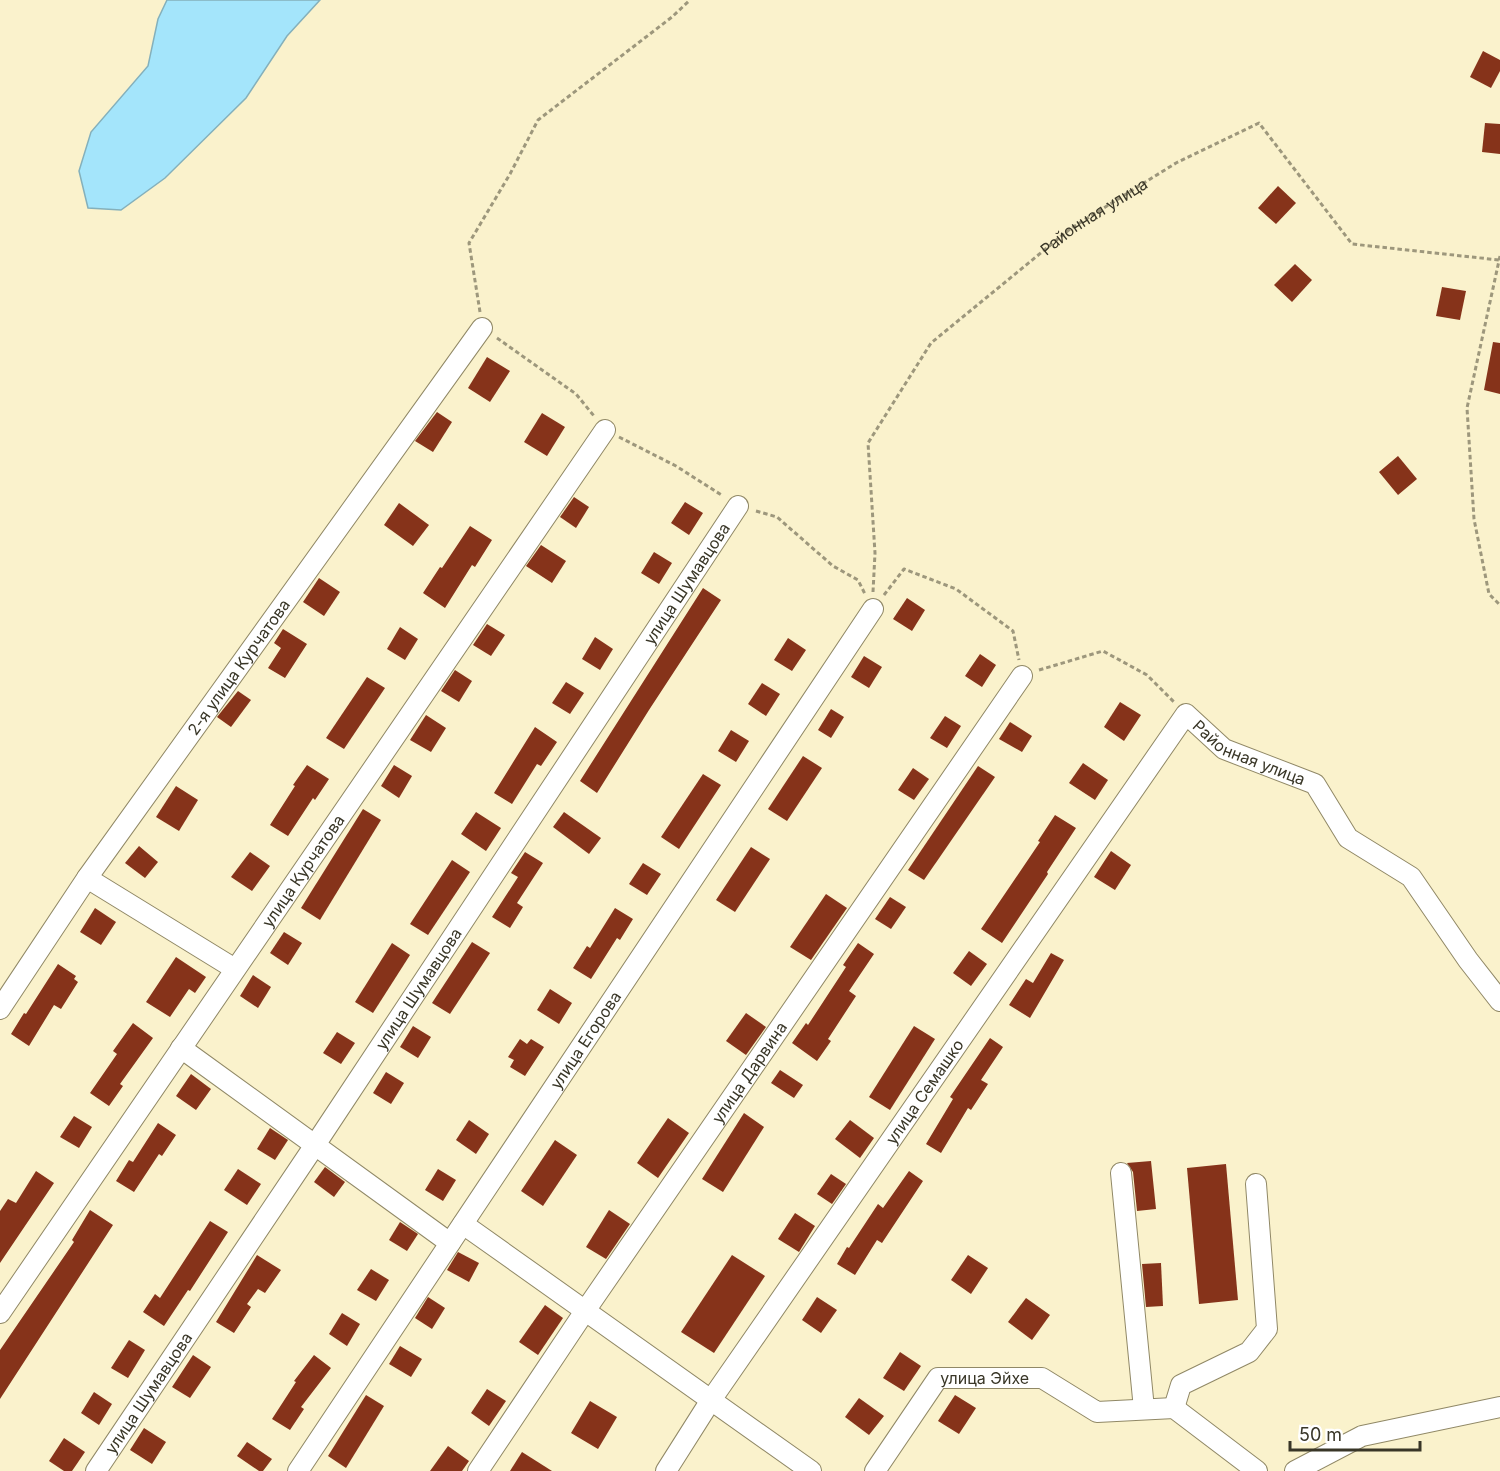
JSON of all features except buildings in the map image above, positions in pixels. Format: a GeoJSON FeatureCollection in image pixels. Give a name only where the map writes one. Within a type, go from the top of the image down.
{"type":"FeatureCollection","features":[{"type":"Feature","properties":{"kind":"street","name":"2-я улица Курчатова"},"geometry":{"type":"LineString","coordinates":[[0,1009],[87,878],[482,328]]}},
{"type":"Feature","properties":{"kind":"street","name":"улица Курчатова"},"geometry":{"type":"LineString","coordinates":[[0,1313],[605,430]]}},
{"type":"Feature","properties":{"kind":"street","name":"улица Шумавцова"},"geometry":{"type":"LineString","coordinates":[[96,1471],[738,506]]}},
{"type":"Feature","properties":{"kind":"street","name":"улица Егорова"},"geometry":{"type":"LineString","coordinates":[[298,1471],[873,609]]}},
{"type":"Feature","properties":{"kind":"street","name":"улица Дарвина"},"geometry":{"type":"LineString","coordinates":[[478,1471],[585,1311],[1022,676]]}},
{"type":"Feature","properties":{"kind":"street","name":"Районная улица"},"geometry":{"type":"LineString","coordinates":[[1186,714],[1224,749],[1315,784],[1348,838],[1411,877],[1468,960],[1500,1001]]}},
{"type":"Feature","properties":{"kind":"street","name":"улица Семашко"},"geometry":{"type":"LineString","coordinates":[[666,1471],[711,1400],[1186,714]]}},
{"type":"Feature","properties":{"kind":"street"},"geometry":{"type":"LineString","coordinates":[[87,878],[235,969]]}},
{"type":"Feature","properties":{"kind":"street"},"geometry":{"type":"LineString","coordinates":[[181,1048],[450,1243]]}},
{"type":"Feature","properties":{"kind":"street"},"geometry":{"type":"LineString","coordinates":[[1121,1173],[1144,1409]]}},
{"type":"Feature","properties":{"kind":"street"},"geometry":{"type":"LineString","coordinates":[[1256,1184],[1267,1329],[1249,1352],[1180,1385],[1174,1408],[1257,1471]]}},
{"type":"Feature","properties":{"kind":"street"},"geometry":{"type":"LineString","coordinates":[[463,1224],[811,1471]]}},
{"type":"Feature","properties":{"kind":"street","name":"улица Эйхе"},"geometry":{"type":"LineString","coordinates":[[875,1471],[938,1378],[1042,1378],[1097,1412],[1174,1408]]}},
{"type":"Feature","properties":{"kind":"street"},"geometry":{"type":"LineString","coordinates":[[1295,1471],[1362,1436],[1500,1407]]}},
{"type":"Feature","properties":{"kind":"path"},"geometry":{"type":"LineString","coordinates":[[690,0],[672,17],[538,120],[510,174],[469,243],[482,328],[576,394],[605,430],[676,465],[738,506],[777,517],[833,566],[858,580],[873,609],[904,569],[956,589],[1013,632],[1022,676],[1103,651],[1147,675],[1186,714]]}},
{"type":"Feature","properties":{"kind":"path","name":"Районная улица"},"geometry":{"type":"LineString","coordinates":[[873,609],[875,553],[868,443],[931,344],[1070,229],[1176,163],[1259,123],[1352,244],[1499,258],[1467,408],[1474,519],[1489,594],[1500,605]]}},
{"type":"Feature","properties":{"kind":"water"},"geometry":{"type":"Polygon","coordinates":[[[167,0],[320,0],[287,36],[246,98],[165,178],[121,210],[88,208],[79,171],[91,132],[148,66],[158,19],[167,0]]]}}]}
